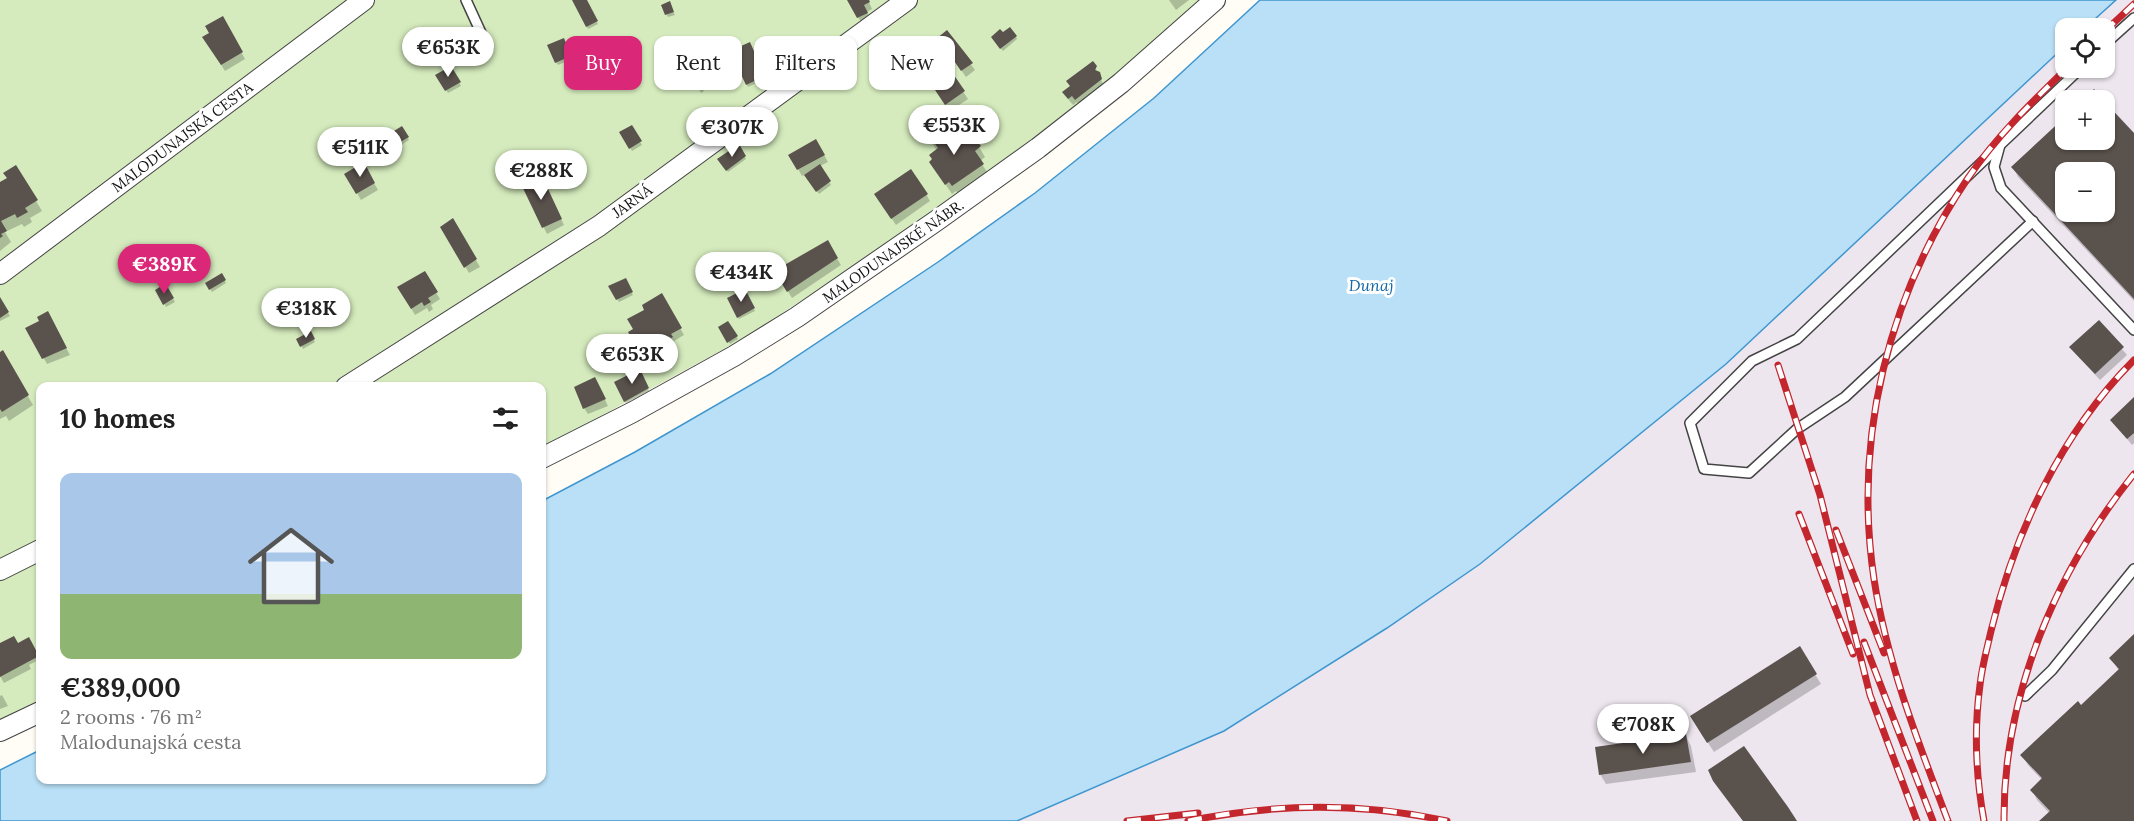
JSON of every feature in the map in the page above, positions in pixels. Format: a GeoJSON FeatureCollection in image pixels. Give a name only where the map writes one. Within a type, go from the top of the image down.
{"type":"FeatureCollection","features":[{"type":"Feature","properties":{"kind":"street","name":"MALODUNAJSKÁ CESTA"},"geometry":{"type":"LineString","coordinates":[[0,274],[364,0]]}},
{"type":"Feature","properties":{"kind":"street","name":"JARNÁ"},"geometry":{"type":"LineString","coordinates":[[354,382],[599,226],[907,0]]}},
{"type":"Feature","properties":{"kind":"street","name":"MALODUNAJSKÉ NÁBR."},"geometry":{"type":"LineString","coordinates":[[546,456],[724,362],[806,311],[1038,148],[1121,83],[1215,0]]}},
{"type":"Feature","properties":{"kind":"street"},"geometry":{"type":"LineString","coordinates":[[0,570],[36,552]]}},
{"type":"Feature","properties":{"kind":"street"},"geometry":{"type":"LineString","coordinates":[[0,731],[36,714]]}},
{"type":"Feature","properties":{"kind":"lane"},"geometry":{"type":"LineString","coordinates":[[466,0],[488,48]]}},
{"type":"Feature","properties":{"kind":"lane"},"geometry":{"type":"LineString","coordinates":[[2115,35],[2134,18]]}},
{"type":"Feature","properties":{"kind":"lane"},"geometry":{"type":"LineString","coordinates":[[2033,220],[1845,397],[1797,429],[1749,473],[1704,469],[1690,423],[1752,361],[1797,339],[2070,78]]}},
{"type":"Feature","properties":{"kind":"lane"},"geometry":{"type":"LineString","coordinates":[[2000,145],[1994,167],[2001,188],[2132,323]]}},
{"type":"Feature","properties":{"kind":"lane"},"geometry":{"type":"LineString","coordinates":[[2025,696],[2052,670],[2134,569]]}},
{"type":"Feature","properties":{"kind":"shaded area"},"geometry":{"type":"Polygon","coordinates":[[[2116,0],[2134,0],[2134,821],[1017,821],[1224,731],[1387,628],[1480,564],[1726,364],[2055,55],[2055,78],[2115,78],[2115,18],[2096,18],[2116,0]]]}},
{"type":"Feature","properties":{"kind":"green space"},"geometry":{"type":"Polygon","coordinates":[[[0,0],[1204,0],[1141,59],[944,207],[744,338],[546,446],[546,382],[36,382],[36,706],[0,723],[0,0]]]}},
{"type":"Feature","properties":{"kind":"water","name":"Dunaj"},"geometry":{"type":"Polygon","coordinates":[[[1260,0],[2116,0],[2096,18],[2055,18],[2055,55],[1726,364],[1480,564],[1387,628],[1224,731],[1017,821],[0,821],[0,770],[36,752],[36,784],[546,784],[546,499],[635,452],[770,374],[938,262],[1035,193],[1154,98],[1260,0]]]}},
{"type":"Feature","properties":{"kind":"building"},"geometry":{"type":"Polygon","coordinates":[[[572,0],[587,0],[598,21],[586,27],[572,0]]]}},
{"type":"Feature","properties":{"kind":"building"},"geometry":{"type":"Polygon","coordinates":[[[847,0],[869,0],[870,2],[864,5],[868,13],[857,18],[847,0]]]}},
{"type":"Feature","properties":{"kind":"building"},"geometry":{"type":"Polygon","coordinates":[[[670,1],[674,12],[665,15],[661,5],[670,1]]]}},
{"type":"Feature","properties":{"kind":"building"},"geometry":{"type":"Polygon","coordinates":[[[223,16],[243,52],[221,65],[202,37],[209,33],[205,26],[223,16]]]}},
{"type":"Feature","properties":{"kind":"building"},"geometry":{"type":"Polygon","coordinates":[[[1010,27],[1017,36],[1000,49],[991,37],[1000,29],[1003,32],[1010,27]]]}},
{"type":"Feature","properties":{"kind":"building"},"geometry":{"type":"Polygon","coordinates":[[[947,30],[952,36],[940,36],[947,30]]]}},
{"type":"Feature","properties":{"kind":"building"},"geometry":{"type":"Polygon","coordinates":[[[564,38],[564,59],[555,63],[547,45],[564,38]]]}},
{"type":"Feature","properties":{"kind":"building"},"geometry":{"type":"Polygon","coordinates":[[[955,40],[973,63],[961,71],[955,62],[955,40]]]}},
{"type":"Feature","properties":{"kind":"building"},"geometry":{"type":"Polygon","coordinates":[[[750,42],[754,51],[754,81],[746,85],[742,76],[742,46],[750,42]]]}},
{"type":"Feature","properties":{"kind":"building"},"geometry":{"type":"Polygon","coordinates":[[[1093,61],[1097,66],[1095,70],[1100,72],[1102,79],[1075,100],[1072,96],[1068,99],[1062,92],[1070,86],[1066,81],[1093,61]]]}},
{"type":"Feature","properties":{"kind":"building"},"geometry":{"type":"Polygon","coordinates":[[[451,66],[461,82],[445,91],[435,75],[451,66]]]}},
{"type":"Feature","properties":{"kind":"building"},"geometry":{"type":"Polygon","coordinates":[[[955,77],[965,91],[945,105],[935,90],[955,90],[955,77]]]}},
{"type":"Feature","properties":{"kind":"building"},"geometry":{"type":"Polygon","coordinates":[[[2115,113],[2134,133],[2134,299],[2062,222],[2115,222],[2115,162],[2055,162],[2055,214],[2011,167],[2055,126],[2055,150],[2115,150],[2115,113]]]}},
{"type":"Feature","properties":{"kind":"building"},"geometry":{"type":"Polygon","coordinates":[[[632,125],[642,141],[629,149],[619,132],[632,125]]]}},
{"type":"Feature","properties":{"kind":"building"},"geometry":{"type":"Polygon","coordinates":[[[945,125],[948,130],[946,132],[951,139],[961,131],[966,139],[972,135],[981,146],[975,151],[984,164],[952,186],[949,182],[945,185],[929,162],[932,159],[929,155],[938,148],[927,137],[945,125]]]}},
{"type":"Feature","properties":{"kind":"building"},"geometry":{"type":"Polygon","coordinates":[[[402,126],[409,137],[395,145],[389,134],[402,126]]]}},
{"type":"Feature","properties":{"kind":"building"},"geometry":{"type":"Polygon","coordinates":[[[816,139],[825,155],[797,170],[788,155],[816,139]]]}},
{"type":"Feature","properties":{"kind":"building"},"geometry":{"type":"Polygon","coordinates":[[[739,144],[746,156],[726,171],[717,159],[739,144]]]}},
{"type":"Feature","properties":{"kind":"building"},"geometry":{"type":"Polygon","coordinates":[[[364,162],[375,183],[356,194],[344,174],[364,162]]]}},
{"type":"Feature","properties":{"kind":"building"},"geometry":{"type":"Polygon","coordinates":[[[820,164],[831,181],[816,192],[804,175],[820,164]]]}},
{"type":"Feature","properties":{"kind":"building"},"geometry":{"type":"Polygon","coordinates":[[[16,165],[38,200],[25,208],[28,212],[17,218],[15,214],[1,221],[7,231],[1,234],[3,236],[0,238],[0,182],[7,178],[3,173],[16,165]]]}},
{"type":"Feature","properties":{"kind":"building"},"geometry":{"type":"Polygon","coordinates":[[[911,169],[928,194],[891,219],[874,194],[911,169]]]}},
{"type":"Feature","properties":{"kind":"building"},"geometry":{"type":"Polygon","coordinates":[[[541,174],[562,219],[542,228],[521,184],[541,174]]]}},
{"type":"Feature","properties":{"kind":"building"},"geometry":{"type":"Polygon","coordinates":[[[453,218],[477,259],[464,268],[440,227],[453,218]]]}},
{"type":"Feature","properties":{"kind":"building"},"geometry":{"type":"Polygon","coordinates":[[[828,240],[838,258],[787,292],[774,271],[828,240]]]}},
{"type":"Feature","properties":{"kind":"building"},"geometry":{"type":"Polygon","coordinates":[[[425,271],[438,292],[428,298],[431,302],[424,306],[422,302],[411,309],[397,287],[425,271]]]}},
{"type":"Feature","properties":{"kind":"building"},"geometry":{"type":"Polygon","coordinates":[[[222,273],[226,280],[209,290],[205,283],[222,273]]]}},
{"type":"Feature","properties":{"kind":"building"},"geometry":{"type":"Polygon","coordinates":[[[626,278],[633,292],[616,300],[608,286],[626,278]]]}},
{"type":"Feature","properties":{"kind":"building"},"geometry":{"type":"Polygon","coordinates":[[[163,285],[167,286],[174,298],[163,305],[155,290],[163,285]]]}},
{"type":"Feature","properties":{"kind":"building"},"geometry":{"type":"Polygon","coordinates":[[[745,289],[755,308],[737,318],[727,298],[745,289]]]}},
{"type":"Feature","properties":{"kind":"building"},"geometry":{"type":"Polygon","coordinates":[[[662,293],[682,328],[671,334],[673,337],[659,345],[657,341],[645,349],[639,338],[633,341],[628,332],[633,329],[627,319],[644,310],[642,305],[662,293]]]}},
{"type":"Feature","properties":{"kind":"building"},"geometry":{"type":"Polygon","coordinates":[[[0,297],[9,312],[0,318],[0,297]]]}},
{"type":"Feature","properties":{"kind":"building"},"geometry":{"type":"Polygon","coordinates":[[[48,311],[67,348],[42,359],[25,328],[39,321],[37,317],[48,311]]]}},
{"type":"Feature","properties":{"kind":"building"},"geometry":{"type":"Polygon","coordinates":[[[2099,320],[2124,347],[2095,374],[2069,347],[2099,320]]]}},
{"type":"Feature","properties":{"kind":"building"},"geometry":{"type":"Polygon","coordinates":[[[728,321],[738,336],[727,343],[718,327],[728,321]]]}},
{"type":"Feature","properties":{"kind":"building"},"geometry":{"type":"Polygon","coordinates":[[[311,331],[315,339],[300,347],[296,339],[311,331]]]}},
{"type":"Feature","properties":{"kind":"building"},"geometry":{"type":"Polygon","coordinates":[[[3,350],[29,395],[2,412],[0,409],[0,352],[3,350]]]}},
{"type":"Feature","properties":{"kind":"building"},"geometry":{"type":"Polygon","coordinates":[[[640,369],[649,388],[624,402],[614,382],[640,369]]]}},
{"type":"Feature","properties":{"kind":"building"},"geometry":{"type":"Polygon","coordinates":[[[595,377],[606,399],[583,409],[574,387],[595,377]]]}},
{"type":"Feature","properties":{"kind":"building"},"geometry":{"type":"Polygon","coordinates":[[[2134,397],[2134,433],[2127,439],[2110,420],[2134,397]]]}},
{"type":"Feature","properties":{"kind":"building"},"geometry":{"type":"Polygon","coordinates":[[[2134,634],[2134,821],[2039,821],[2050,811],[2030,790],[2042,778],[2020,755],[2078,701],[2081,705],[2119,669],[2109,658],[2134,634]]]}},
{"type":"Feature","properties":{"kind":"building"},"geometry":{"type":"Polygon","coordinates":[[[14,636],[18,643],[29,637],[36,650],[36,658],[0,677],[0,643],[14,636]]]}},
{"type":"Feature","properties":{"kind":"building"},"geometry":{"type":"Polygon","coordinates":[[[1800,646],[1817,674],[1707,743],[1690,716],[1800,646]]]}},
{"type":"Feature","properties":{"kind":"building"},"geometry":{"type":"Polygon","coordinates":[[[1686,734],[1691,762],[1599,775],[1595,747],[1686,734]]]}},
{"type":"Feature","properties":{"kind":"building"},"geometry":{"type":"Polygon","coordinates":[[[1744,746],[1797,821],[1743,821],[1713,781],[1708,770],[1744,746]]]}},
{"type":"Feature","properties":{"kind":"railway"},"geometry":{"type":"LineString","coordinates":[[2115,22],[2134,4]]}},
{"type":"Feature","properties":{"kind":"railway"},"geometry":{"type":"LineString","coordinates":[[1948,821],[1895,672],[1874,579],[1869,526],[1869,473],[1873,421],[1883,370],[1898,320],[1917,271],[1940,223],[1990,148],[2057,78]]}},
{"type":"Feature","properties":{"kind":"railway"},"geometry":{"type":"LineString","coordinates":[[1984,821],[1977,753],[1978,702],[1983,664],[2013,557],[2044,486],[2063,452],[2084,419],[2134,360]]}},
{"type":"Feature","properties":{"kind":"railway"},"geometry":{"type":"LineString","coordinates":[[1778,365],[1820,495],[1870,695],[1917,821]]}},
{"type":"Feature","properties":{"kind":"railway"},"geometry":{"type":"LineString","coordinates":[[2004,821],[2006,774],[2013,727],[2024,681],[2039,637],[2058,593],[2081,551],[2134,474]]}},
{"type":"Feature","properties":{"kind":"railway"},"geometry":{"type":"LineString","coordinates":[[1799,514],[1853,654]]}},
{"type":"Feature","properties":{"kind":"railway"},"geometry":{"type":"LineString","coordinates":[[1836,530],[1884,653]]}},
{"type":"Feature","properties":{"kind":"railway"},"geometry":{"type":"LineString","coordinates":[[1864,642],[1933,821]]}},
{"type":"Feature","properties":{"kind":"railway"},"geometry":{"type":"LineString","coordinates":[[1188,821],[1253,811],[1318,807],[1382,810],[1447,821]]}},
{"type":"Feature","properties":{"kind":"railway"},"geometry":{"type":"LineString","coordinates":[[1127,821],[1198,813]]}}]}
